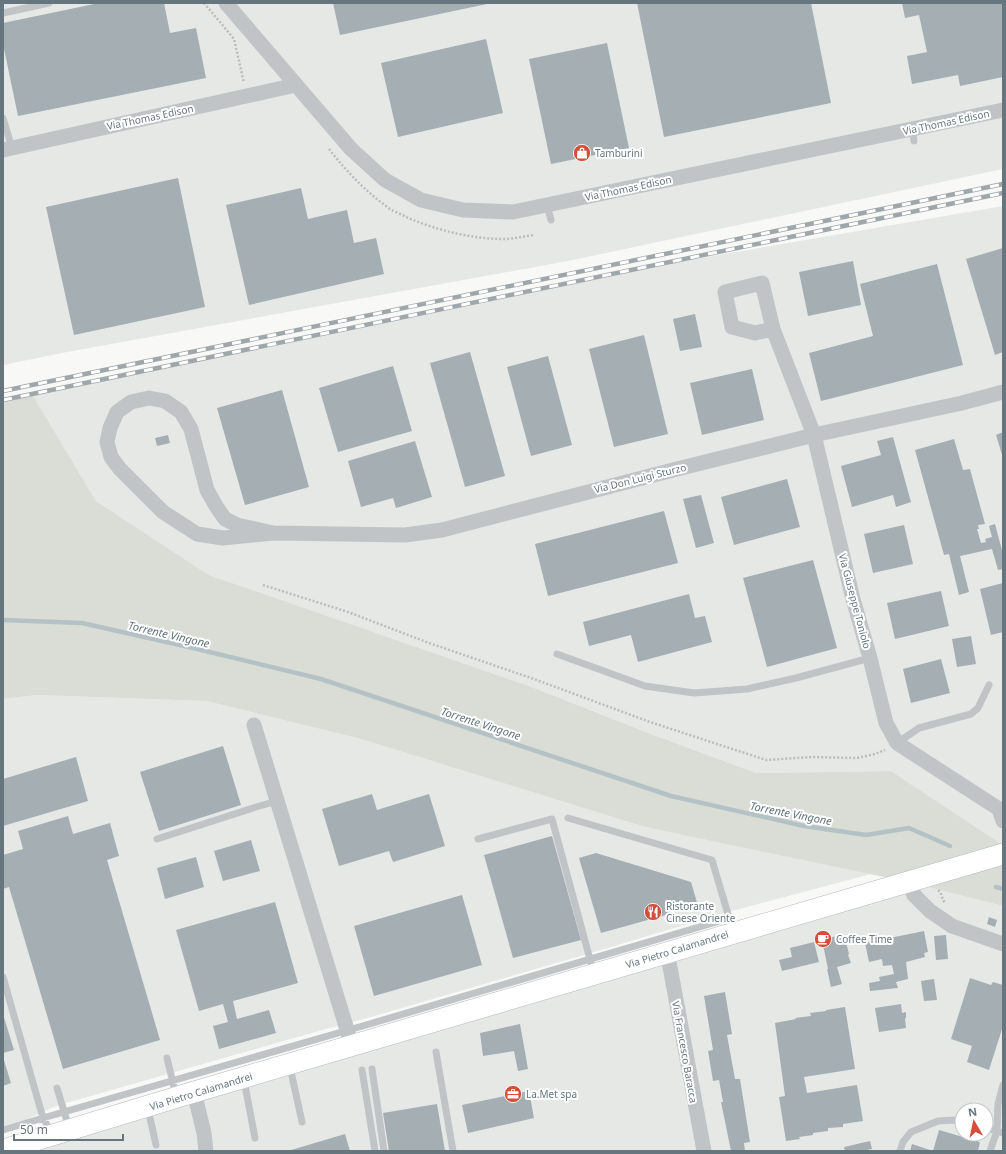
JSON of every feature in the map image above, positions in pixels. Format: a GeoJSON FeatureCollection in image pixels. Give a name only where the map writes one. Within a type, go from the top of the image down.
{"type":"FeatureCollection","features":[{"type":"Feature","properties":{"kind":"main road","name":"Via Pietro Calamandrei"},"geometry":{"type":"LineString","coordinates":[[3,1150],[57,1123],[148,1106],[181,1090],[243,1078],[289,1064],[350,1038],[593,967],[666,952],[732,925],[915,880],[1003,854]]}},
{"type":"Feature","properties":{"kind":"street","name":"Via Thomas Edison"},"geometry":{"type":"LineString","coordinates":[[226,3],[351,149],[385,180],[421,200],[463,210],[513,212],[859,142],[913,135],[1003,110]]}},
{"type":"Feature","properties":{"kind":"street","name":"Via Thomas Edison"},"geometry":{"type":"LineString","coordinates":[[8,149],[296,85]]}},
{"type":"Feature","properties":{"kind":"street","name":"Via Giuseppe Toniolo"},"geometry":{"type":"LineString","coordinates":[[773,329],[814,435],[853,599],[870,658],[886,723],[897,743],[999,809],[1003,822]]}},
{"type":"Feature","properties":{"kind":"street","name":"Via Don Luigi Sturzo"},"geometry":{"type":"LineString","coordinates":[[273,533],[237,526],[225,518],[207,490],[191,429],[181,412],[165,401],[149,398],[131,402],[117,412],[110,428],[107,442],[111,457],[120,470],[163,512],[197,534],[223,538],[273,533],[405,535],[442,530],[814,435],[962,403],[1003,392]]}},
{"type":"Feature","properties":{"kind":"street"},"geometry":{"type":"LineString","coordinates":[[254,725],[350,1038]]}},
{"type":"Feature","properties":{"kind":"street"},"geometry":{"type":"LineString","coordinates":[[915,880],[914,895],[930,911],[952,926],[1003,944]]}},
{"type":"Feature","properties":{"kind":"street","name":"Via Francesco Baracca"},"geometry":{"type":"LineString","coordinates":[[666,952],[704,1151]]}},
{"type":"Feature","properties":{"kind":"street"},"geometry":{"type":"LineString","coordinates":[[181,1090],[204,1134],[206,1151]]}},
{"type":"Feature","properties":{"kind":"lane"},"geometry":{"type":"LineString","coordinates":[[3,13],[49,3]]}},
{"type":"Feature","properties":{"kind":"lane"},"geometry":{"type":"LineString","coordinates":[[3,118],[8,149]]}},
{"type":"Feature","properties":{"kind":"lane"},"geometry":{"type":"LineString","coordinates":[[547,205],[551,220]]}},
{"type":"Feature","properties":{"kind":"lane"},"geometry":{"type":"LineString","coordinates":[[557,654],[645,686],[694,693],[747,689],[796,678],[870,658]]}},
{"type":"Feature","properties":{"kind":"lane"},"geometry":{"type":"LineString","coordinates":[[897,743],[918,728],[971,714],[978,708],[988,685]]}},
{"type":"Feature","properties":{"kind":"lane"},"geometry":{"type":"LineString","coordinates":[[157,839],[278,801]]}},
{"type":"Feature","properties":{"kind":"lane"},"geometry":{"type":"LineString","coordinates":[[478,839],[552,819],[593,967],[732,925],[712,860],[568,818]]}},
{"type":"Feature","properties":{"kind":"lane"},"geometry":{"type":"LineString","coordinates":[[3,977],[57,1123]]}},
{"type":"Feature","properties":{"kind":"lane"},"geometry":{"type":"LineString","coordinates":[[3,1130],[57,1123],[181,1090],[350,1038]]}},
{"type":"Feature","properties":{"kind":"lane"},"geometry":{"type":"LineString","coordinates":[[436,1052],[453,1151]]}},
{"type":"Feature","properties":{"kind":"lane"},"geometry":{"type":"LineString","coordinates":[[167,1058],[181,1090]]}},
{"type":"Feature","properties":{"kind":"lane"},"geometry":{"type":"LineString","coordinates":[[289,1064],[302,1122]]}},
{"type":"Feature","properties":{"kind":"lane"},"geometry":{"type":"LineString","coordinates":[[372,1069],[384,1151]]}},
{"type":"Feature","properties":{"kind":"lane"},"geometry":{"type":"LineString","coordinates":[[362,1070],[375,1151]]}},
{"type":"Feature","properties":{"kind":"lane"},"geometry":{"type":"LineString","coordinates":[[243,1078],[255,1138]]}},
{"type":"Feature","properties":{"kind":"lane"},"geometry":{"type":"LineString","coordinates":[[990,1151],[1000,1132],[998,1104],[1003,1085]]}},
{"type":"Feature","properties":{"kind":"lane"},"geometry":{"type":"LineString","coordinates":[[57,1088],[57,1123]]}},
{"type":"Feature","properties":{"kind":"lane"},"geometry":{"type":"LineString","coordinates":[[148,1106],[156,1145]]}},
{"type":"Feature","properties":{"kind":"lane"},"geometry":{"type":"LineString","coordinates":[[900,1151],[903,1142],[911,1132],[938,1121],[954,1120]]}},
{"type":"Feature","properties":{"kind":"path"},"geometry":{"type":"LineString","coordinates":[[204,3],[234,39],[246,96]]}},
{"type":"Feature","properties":{"kind":"path"},"geometry":{"type":"LineString","coordinates":[[262,585],[348,612],[429,643],[534,679],[650,722],[766,760],[812,757],[857,758],[875,754],[897,743]]}},
{"type":"Feature","properties":{"kind":"shaded area"},"geometry":{"type":"Polygon","coordinates":[[[3,3],[1003,3],[1003,169],[568,261],[3,365],[3,3]]]}},
{"type":"Feature","properties":{"kind":"shaded area"},"geometry":{"type":"Polygon","coordinates":[[[1003,206],[1003,845],[891,771],[756,773],[529,686],[209,575],[96,501],[32,394],[614,273],[1003,206]]]}},
{"type":"Feature","properties":{"kind":"shaded area"},"geometry":{"type":"Polygon","coordinates":[[[32,394],[96,501],[209,575],[529,686],[756,773],[891,771],[1003,845],[1003,906],[908,882],[645,827],[361,739],[206,701],[37,695],[3,699],[3,400],[32,394]]]}},
{"type":"Feature","properties":{"kind":"shaded area"},"geometry":{"type":"Polygon","coordinates":[[[37,695],[206,701],[361,739],[645,827],[871,874],[724,913],[364,1019],[56,1106],[25,1120],[3,1126],[3,699],[37,695]]]}},
{"type":"Feature","properties":{"kind":"shaded area"},"geometry":{"type":"Polygon","coordinates":[[[908,882],[1003,906],[1003,1151],[3,1151],[908,882]]]}},
{"type":"Feature","properties":{"kind":"building"},"geometry":{"type":"Polygon","coordinates":[[[99,3],[164,3],[170,33],[196,28],[206,78],[18,116],[3,44],[3,23],[99,3]]]}},
{"type":"Feature","properties":{"kind":"building"},"geometry":{"type":"Polygon","coordinates":[[[333,3],[487,3],[487,4],[340,35],[333,3]]]}},
{"type":"Feature","properties":{"kind":"building"},"geometry":{"type":"Polygon","coordinates":[[[637,3],[811,3],[831,103],[664,137],[637,3]]]}},
{"type":"Feature","properties":{"kind":"building"},"geometry":{"type":"Polygon","coordinates":[[[902,3],[1003,3],[1003,77],[960,86],[958,75],[912,84],[907,56],[927,52],[919,15],[905,18],[902,3]]]}},
{"type":"Feature","properties":{"kind":"building"},"geometry":{"type":"Polygon","coordinates":[[[486,39],[503,113],[398,137],[381,63],[486,39]]]}},
{"type":"Feature","properties":{"kind":"building"},"geometry":{"type":"Polygon","coordinates":[[[607,43],[629,148],[551,164],[529,59],[607,43]]]}},
{"type":"Feature","properties":{"kind":"building"},"geometry":{"type":"Polygon","coordinates":[[[178,178],[205,307],[74,335],[46,207],[178,178]]]}},
{"type":"Feature","properties":{"kind":"building"},"geometry":{"type":"Polygon","coordinates":[[[301,188],[308,219],[347,210],[354,243],[376,238],[384,274],[249,305],[226,205],[301,188]]]}},
{"type":"Feature","properties":{"kind":"building"},"geometry":{"type":"Polygon","coordinates":[[[1003,248],[1003,352],[995,355],[966,259],[1003,248]]]}},
{"type":"Feature","properties":{"kind":"building"},"geometry":{"type":"Polygon","coordinates":[[[853,261],[861,305],[808,316],[799,272],[853,261]]]}},
{"type":"Feature","properties":{"kind":"building"},"geometry":{"type":"Polygon","coordinates":[[[937,264],[963,365],[821,401],[809,353],[873,336],[860,284],[937,264]]]}},
{"type":"Feature","properties":{"kind":"building"},"geometry":{"type":"Polygon","coordinates":[[[695,314],[702,347],[680,351],[673,319],[695,314]]]}},
{"type":"Feature","properties":{"kind":"building"},"geometry":{"type":"Polygon","coordinates":[[[644,335],[668,434],[614,447],[589,349],[644,335]]]}},
{"type":"Feature","properties":{"kind":"building"},"geometry":{"type":"Polygon","coordinates":[[[470,352],[505,476],[465,487],[430,363],[470,352]]]}},
{"type":"Feature","properties":{"kind":"building"},"geometry":{"type":"Polygon","coordinates":[[[548,356],[572,445],[531,456],[507,367],[548,356]]]}},
{"type":"Feature","properties":{"kind":"building"},"geometry":{"type":"Polygon","coordinates":[[[393,366],[412,431],[338,452],[319,388],[393,366]]]}},
{"type":"Feature","properties":{"kind":"building"},"geometry":{"type":"Polygon","coordinates":[[[752,369],[764,420],[702,435],[690,383],[752,369]]]}},
{"type":"Feature","properties":{"kind":"building"},"geometry":{"type":"Polygon","coordinates":[[[282,390],[309,487],[245,505],[217,408],[282,390]]]}},
{"type":"Feature","properties":{"kind":"building"},"geometry":{"type":"Polygon","coordinates":[[[1003,432],[1003,458],[996,435],[1003,432]]]}},
{"type":"Feature","properties":{"kind":"building"},"geometry":{"type":"Polygon","coordinates":[[[168,435],[170,443],[157,446],[155,438],[168,435]]]}},
{"type":"Feature","properties":{"kind":"building"},"geometry":{"type":"Polygon","coordinates":[[[893,437],[911,502],[896,507],[893,495],[852,507],[841,466],[881,455],[877,441],[893,437]]]}},
{"type":"Feature","properties":{"kind":"building"},"geometry":{"type":"Polygon","coordinates":[[[954,439],[963,470],[970,469],[985,524],[978,525],[979,529],[977,529],[981,543],[986,542],[985,539],[992,537],[989,526],[995,524],[1003,554],[1003,569],[998,570],[992,549],[960,556],[969,592],[959,595],[949,554],[944,555],[915,450],[954,439]]]}},
{"type":"Feature","properties":{"kind":"building"},"geometry":{"type":"Polygon","coordinates":[[[415,441],[432,497],[396,508],[393,498],[361,507],[348,461],[415,441]]]}},
{"type":"Feature","properties":{"kind":"building"},"geometry":{"type":"Polygon","coordinates":[[[787,479],[800,527],[734,545],[721,497],[787,479]]]}},
{"type":"Feature","properties":{"kind":"building"},"geometry":{"type":"Polygon","coordinates":[[[701,495],[714,543],[696,548],[683,499],[701,495]]]}},
{"type":"Feature","properties":{"kind":"building"},"geometry":{"type":"Polygon","coordinates":[[[664,511],[678,563],[548,596],[535,544],[664,511]]]}},
{"type":"Feature","properties":{"kind":"building"},"geometry":{"type":"Polygon","coordinates":[[[904,525],[913,564],[873,573],[864,534],[904,525]]]}},
{"type":"Feature","properties":{"kind":"building"},"geometry":{"type":"Polygon","coordinates":[[[813,560],[837,648],[767,667],[743,578],[813,560]]]}},
{"type":"Feature","properties":{"kind":"building"},"geometry":{"type":"Polygon","coordinates":[[[1003,583],[1003,632],[991,635],[980,589],[1003,583]]]}},
{"type":"Feature","properties":{"kind":"building"},"geometry":{"type":"Polygon","coordinates":[[[941,591],[949,626],[895,639],[887,603],[941,591]]]}},
{"type":"Feature","properties":{"kind":"building"},"geometry":{"type":"Polygon","coordinates":[[[689,594],[695,618],[705,616],[712,642],[638,662],[631,635],[589,646],[583,622],[689,594]]]}},
{"type":"Feature","properties":{"kind":"building"},"geometry":{"type":"Polygon","coordinates":[[[971,636],[976,664],[957,667],[952,639],[971,636]]]}},
{"type":"Feature","properties":{"kind":"building"},"geometry":{"type":"Polygon","coordinates":[[[941,659],[950,693],[911,703],[903,669],[941,659]]]}},
{"type":"Feature","properties":{"kind":"building"},"geometry":{"type":"Polygon","coordinates":[[[223,746],[241,805],[159,831],[140,772],[223,746]]]}},
{"type":"Feature","properties":{"kind":"building"},"geometry":{"type":"Polygon","coordinates":[[[76,757],[88,801],[3,826],[3,779],[76,757]]]}},
{"type":"Feature","properties":{"kind":"building"},"geometry":{"type":"Polygon","coordinates":[[[372,794],[377,810],[429,794],[445,846],[393,862],[389,851],[339,866],[322,809],[372,794]]]}},
{"type":"Feature","properties":{"kind":"building"},"geometry":{"type":"Polygon","coordinates":[[[68,816],[73,834],[110,823],[119,856],[107,860],[160,1040],[63,1069],[9,887],[3,889],[3,855],[23,849],[18,831],[68,816]]]}},
{"type":"Feature","properties":{"kind":"building"},"geometry":{"type":"Polygon","coordinates":[[[552,836],[581,940],[513,958],[484,855],[552,836]]]}},
{"type":"Feature","properties":{"kind":"building"},"geometry":{"type":"Polygon","coordinates":[[[251,840],[260,871],[223,881],[214,851],[251,840]]]}},
{"type":"Feature","properties":{"kind":"building"},"geometry":{"type":"Polygon","coordinates":[[[596,853],[691,882],[698,906],[601,933],[579,858],[596,853]]]}},
{"type":"Feature","properties":{"kind":"building"},"geometry":{"type":"Polygon","coordinates":[[[196,857],[204,887],[165,899],[157,868],[196,857]]]}},
{"type":"Feature","properties":{"kind":"building"},"geometry":{"type":"Polygon","coordinates":[[[462,895],[482,965],[374,996],[354,926],[462,895]]]}},
{"type":"Feature","properties":{"kind":"building"},"geometry":{"type":"Polygon","coordinates":[[[275,902],[298,983],[233,1001],[237,1019],[269,1010],[276,1033],[219,1049],[213,1026],[228,1022],[223,1004],[199,1011],[176,930],[275,902]]]}},
{"type":"Feature","properties":{"kind":"building"},"geometry":{"type":"Polygon","coordinates":[[[989,917],[997,920],[995,927],[987,924],[989,917]]]}},
{"type":"Feature","properties":{"kind":"building"},"geometry":{"type":"Polygon","coordinates":[[[924,931],[928,952],[924,953],[925,957],[906,962],[908,979],[896,982],[898,988],[870,991],[869,983],[880,981],[879,977],[894,974],[892,965],[883,966],[882,959],[869,962],[865,943],[924,931]]]}},
{"type":"Feature","properties":{"kind":"building"},"geometry":{"type":"Polygon","coordinates":[[[844,934],[851,963],[837,967],[842,984],[831,987],[822,940],[844,934]]]}},
{"type":"Feature","properties":{"kind":"building"},"geometry":{"type":"Polygon","coordinates":[[[946,935],[948,959],[936,960],[934,936],[946,935]]]}},
{"type":"Feature","properties":{"kind":"building"},"geometry":{"type":"Polygon","coordinates":[[[814,942],[819,962],[782,971],[779,960],[792,957],[790,948],[814,942]]]}},
{"type":"Feature","properties":{"kind":"building"},"geometry":{"type":"Polygon","coordinates":[[[970,978],[991,985],[993,982],[1003,985],[1003,1026],[989,1070],[967,1062],[972,1046],[951,1039],[970,978]]]}},
{"type":"Feature","properties":{"kind":"building"},"geometry":{"type":"Polygon","coordinates":[[[934,979],[937,1000],[924,1001],[921,981],[934,979]]]}},
{"type":"Feature","properties":{"kind":"building"},"geometry":{"type":"Polygon","coordinates":[[[725,992],[732,1034],[727,1035],[735,1079],[740,1079],[750,1142],[744,1143],[745,1151],[731,1151],[721,1102],[723,1102],[719,1080],[713,1081],[708,1051],[713,1050],[704,996],[725,992]]]}},
{"type":"Feature","properties":{"kind":"building"},"geometry":{"type":"Polygon","coordinates":[[[901,1004],[902,1013],[906,1012],[906,1028],[879,1032],[875,1008],[901,1004]]]}},
{"type":"Feature","properties":{"kind":"building"},"geometry":{"type":"Polygon","coordinates":[[[845,1007],[855,1069],[804,1077],[807,1093],[857,1085],[863,1121],[843,1124],[843,1127],[828,1128],[828,1131],[813,1133],[813,1135],[799,1137],[800,1139],[786,1141],[779,1097],[785,1096],[775,1023],[811,1016],[810,1013],[845,1007]]]}},
{"type":"Feature","properties":{"kind":"building"},"geometry":{"type":"Polygon","coordinates":[[[3,1014],[14,1050],[3,1053],[3,1014]]]}},
{"type":"Feature","properties":{"kind":"building"},"geometry":{"type":"Polygon","coordinates":[[[520,1024],[528,1069],[518,1071],[514,1051],[483,1056],[480,1033],[520,1024]]]}},
{"type":"Feature","properties":{"kind":"building"},"geometry":{"type":"Polygon","coordinates":[[[3,1057],[11,1083],[3,1086],[3,1057]]]}},
{"type":"Feature","properties":{"kind":"building"},"geometry":{"type":"Polygon","coordinates":[[[529,1091],[534,1118],[468,1133],[462,1105],[529,1091]]]}},
{"type":"Feature","properties":{"kind":"building"},"geometry":{"type":"Polygon","coordinates":[[[437,1104],[445,1151],[389,1151],[383,1113],[437,1104]]]}},
{"type":"Feature","properties":{"kind":"building"},"geometry":{"type":"Polygon","coordinates":[[[939,1130],[954,1134],[954,1142],[980,1142],[978,1151],[933,1151],[939,1130]]]}},
{"type":"Feature","properties":{"kind":"building"},"geometry":{"type":"Polygon","coordinates":[[[345,1134],[350,1151],[288,1151],[345,1134]]]}},
{"type":"Feature","properties":{"kind":"building"},"geometry":{"type":"Polygon","coordinates":[[[870,1141],[872,1149],[862,1151],[845,1151],[844,1147],[870,1141]]]}},
{"type":"Feature","properties":{"kind":"building"},"geometry":{"type":"Polygon","coordinates":[[[912,1144],[933,1151],[910,1151],[912,1144]]]}},
{"type":"Feature","properties":{"kind":"waterway","name":"Torrente Vingone"},"geometry":{"type":"LineString","coordinates":[[3,620],[82,623],[193,648],[321,679],[671,796],[804,826],[866,835],[909,828],[950,846]]}},
{"type":"Feature","properties":{"kind":"waterway"},"geometry":{"type":"LineString","coordinates":[[996,887],[1003,889]]}},
{"type":"Feature","properties":{"kind":"railway"},"geometry":{"type":"LineString","coordinates":[[3,391],[1003,184]]}},
{"type":"Feature","properties":{"kind":"railway"},"geometry":{"type":"LineString","coordinates":[[3,400],[1003,193]]}},
{"type":"Feature","properties":{"kind":"place","name":"Tamburini"},"geometry":{"type":"Point","coordinates":[582,153]}},
{"type":"Feature","properties":{"kind":"place","name":"Ristorante Cinese Oriente"},"geometry":{"type":"Point","coordinates":[653,912]}},
{"type":"Feature","properties":{"kind":"place","name":"Coffee Time"},"geometry":{"type":"Point","coordinates":[823,939]}},
{"type":"Feature","properties":{"kind":"place","name":"La.Met spa"},"geometry":{"type":"Point","coordinates":[513,1094]}}]}
